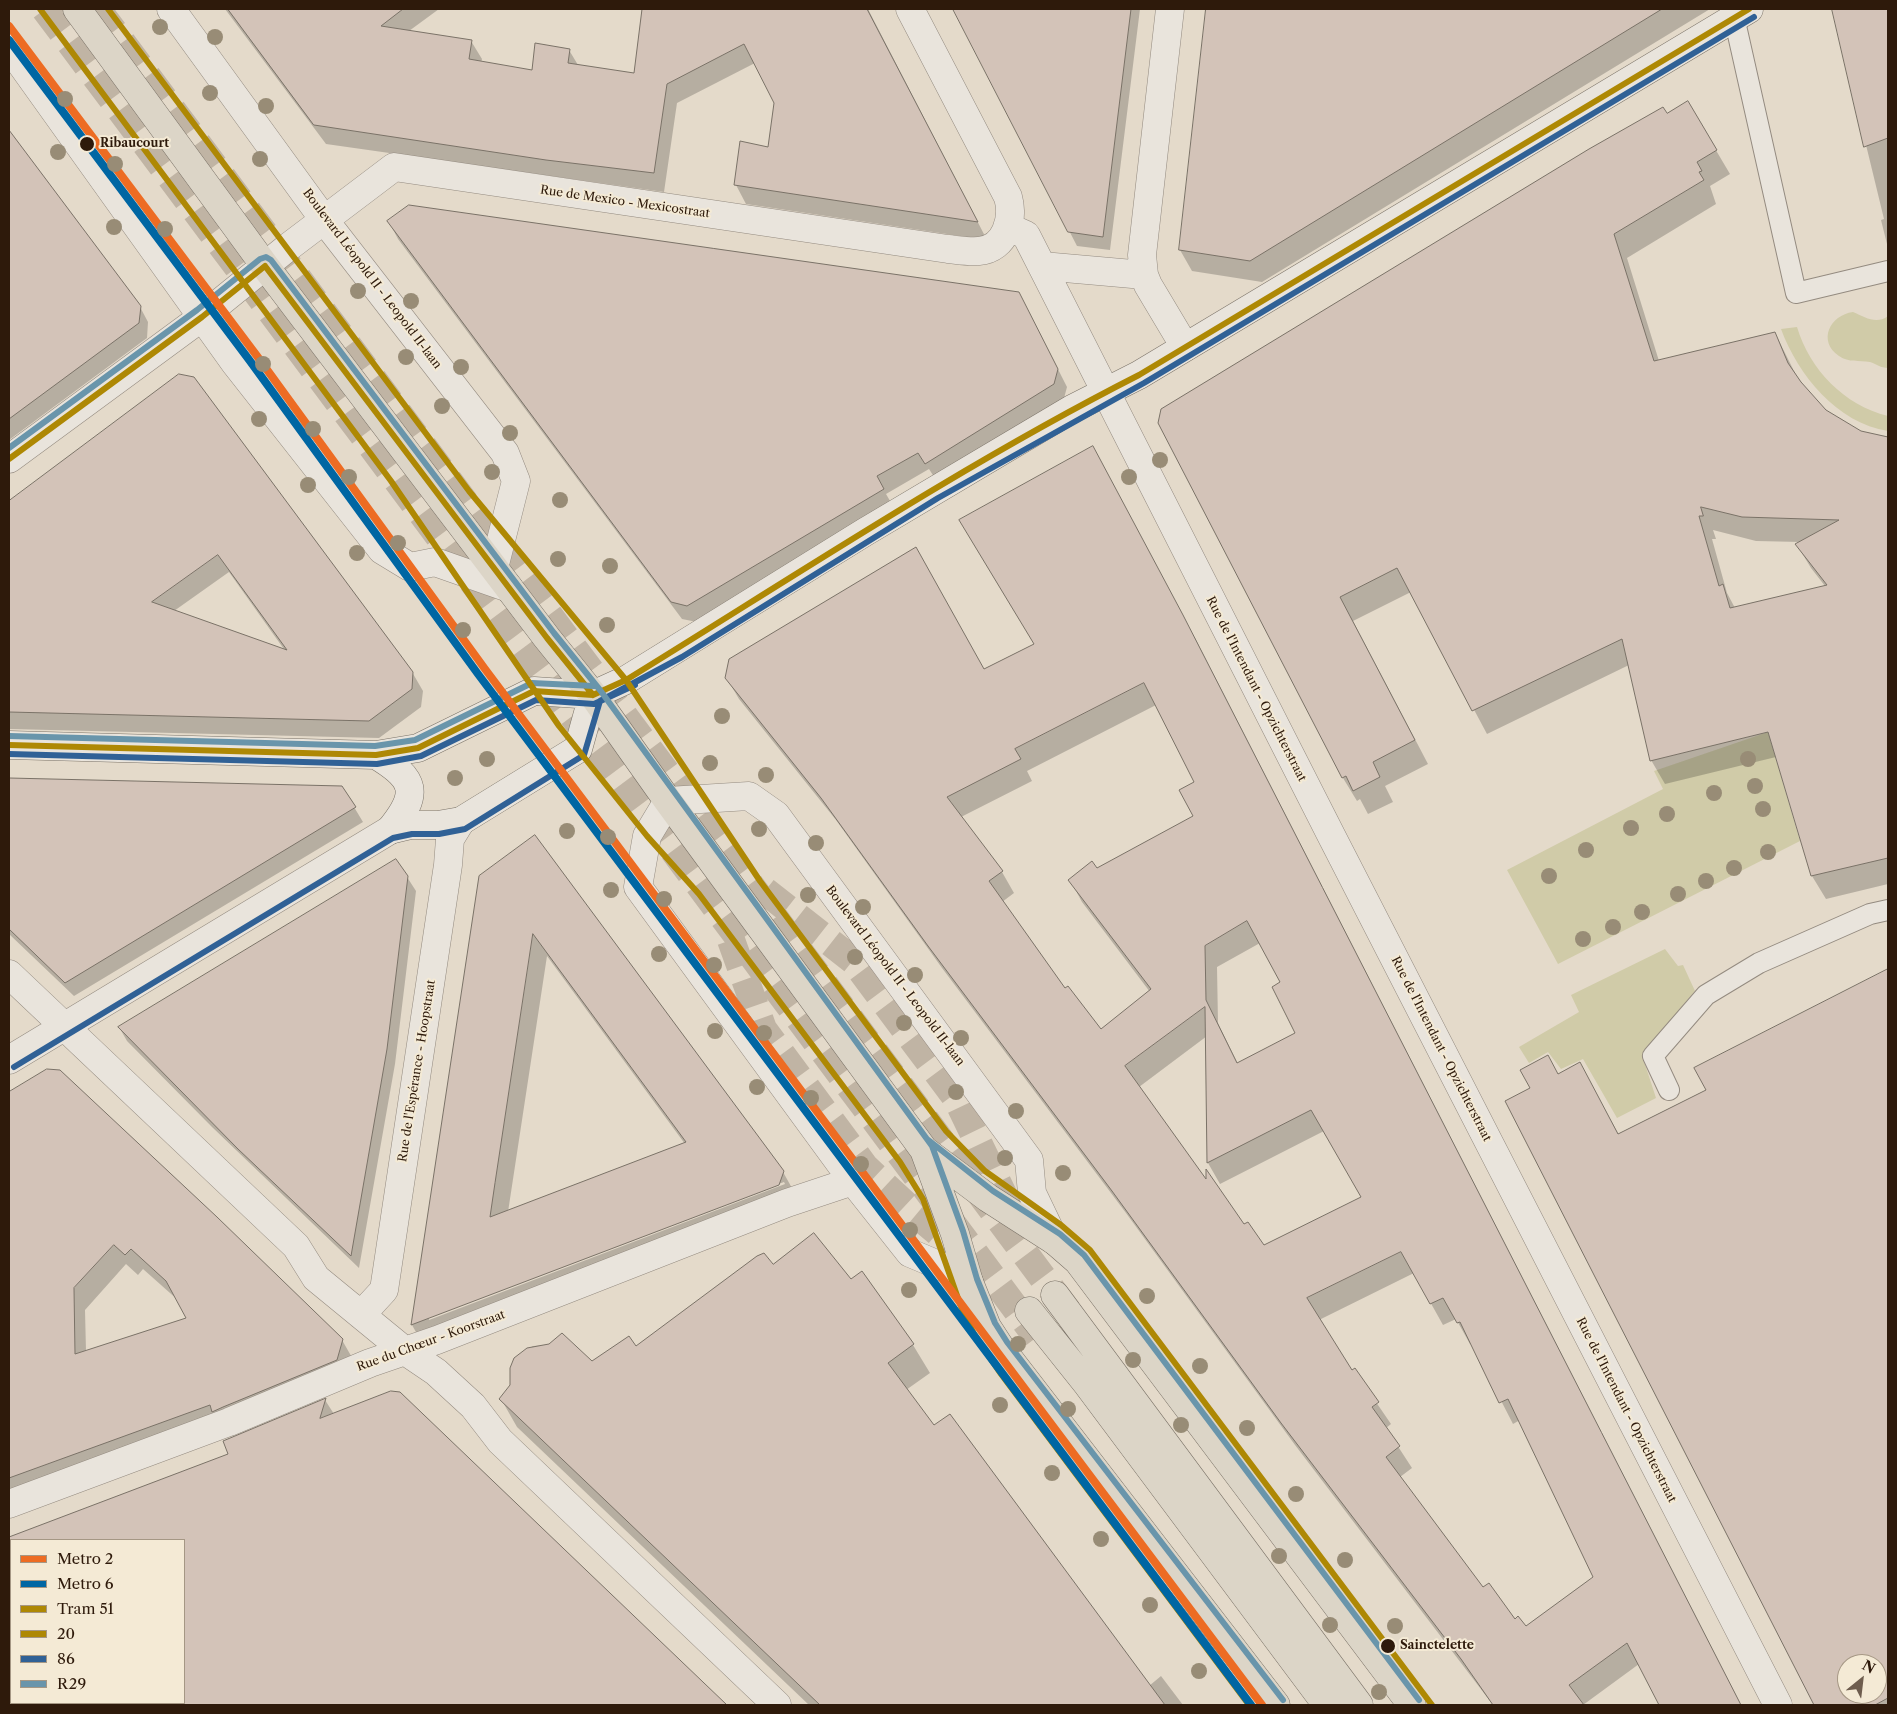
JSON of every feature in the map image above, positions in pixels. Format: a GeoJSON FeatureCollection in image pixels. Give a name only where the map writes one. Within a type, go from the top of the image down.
{"type":"FeatureCollection","features":[{"type":"Feature","properties":{"kind":"main road","name":"Boulevard Léopold II - Leopold II-laan"},"geometry":{"type":"LineString","coordinates":[[78,9],[265,266],[501,578],[593,695],[668,801],[924,1150],[941,1192],[969,1282],[987,1327],[1000,1347],[1276,1705]]}},
{"type":"Feature","properties":{"kind":"main road","name":"Boulevard Léopold II - Leopold II-laan"},"geometry":{"type":"LineString","coordinates":[[924,1150],[988,1198],[1055,1241],[1078,1261],[1412,1705]]}},
{"type":"Feature","properties":{"kind":"main road"},"geometry":{"type":"LineString","coordinates":[[1055,1295],[1359,1705]]}},
{"type":"Feature","properties":{"kind":"main road"},"geometry":{"type":"LineString","coordinates":[[1029,1311],[1093,1392],[1327,1705]]}},
{"type":"Feature","properties":{"kind":"street","name":"Boulevard Léopold II - Leopold II-laan"},"geometry":{"type":"LineString","coordinates":[[170,9],[325,221],[505,453],[516,481],[501,578]]}},
{"type":"Feature","properties":{"kind":"street"},"geometry":{"type":"LineString","coordinates":[[910,9],[1008,197],[1011,218],[1008,227]]}},
{"type":"Feature","properties":{"kind":"street"},"geometry":{"type":"LineString","coordinates":[[1170,9],[1142,255],[1144,275],[1184,347]]}},
{"type":"Feature","properties":{"kind":"street"},"geometry":{"type":"LineString","coordinates":[[9,745],[376,755],[418,748],[534,691],[593,695],[652,665],[864,532],[1072,409],[1106,392],[1184,347],[1742,13]]}},
{"type":"Feature","properties":{"kind":"street"},"geometry":{"type":"LineString","coordinates":[[9,47],[235,363],[382,550],[410,566],[434,562],[501,578]]}},
{"type":"Feature","properties":{"kind":"street","name":"Rue de Mexico - Mexicostraat"},"geometry":{"type":"LineString","coordinates":[[9,459],[202,317],[394,167],[948,250],[979,251],[988,249],[998,242],[1008,227]]}},
{"type":"Feature","properties":{"kind":"street","name":"Rue de l'Intendant - Opzichterstraat"},"geometry":{"type":"LineString","coordinates":[[1008,227],[1026,235],[1778,1705]]}},
{"type":"Feature","properties":{"kind":"street"},"geometry":{"type":"LineString","coordinates":[[1042,266],[1144,275]]}},
{"type":"Feature","properties":{"kind":"street"},"geometry":{"type":"LineString","coordinates":[[9,1060],[390,830],[411,825],[438,825],[461,821],[578,749],[593,695]]}},
{"type":"Feature","properties":{"kind":"street"},"geometry":{"type":"LineString","coordinates":[[376,755],[405,776],[410,788],[409,803],[390,830]]}},
{"type":"Feature","properties":{"kind":"street","name":"Boulevard Léopold II - Leopold II-laan"},"geometry":{"type":"LineString","coordinates":[[668,801],[749,796],[776,815],[1029,1160],[1032,1172],[1032,1193],[1055,1241]]}},
{"type":"Feature","properties":{"kind":"street"},"geometry":{"type":"LineString","coordinates":[[668,801],[647,836],[638,887],[853,1181],[910,1253],[948,1269],[969,1282]]}},
{"type":"Feature","properties":{"kind":"street","name":"Rue de l'Espérance - Hoopstraat"},"geometry":{"type":"LineString","coordinates":[[361,1315],[384,1290],[448,865],[450,839],[461,821]]}},
{"type":"Feature","properties":{"kind":"street"},"geometry":{"type":"LineString","coordinates":[[9,974],[296,1246],[316,1278],[404,1351],[436,1372],[473,1406],[500,1441],[777,1705]]}},
{"type":"Feature","properties":{"kind":"street","name":"Rue du Chœur - Koorstraat"},"geometry":{"type":"LineString","coordinates":[[9,1504],[229,1422],[370,1363],[787,1203],[853,1181]]}},
{"type":"Feature","properties":{"kind":"lane"},"geometry":{"type":"LineString","coordinates":[[1742,13],[1796,293],[1888,271]]}},
{"type":"Feature","properties":{"kind":"lane"},"geometry":{"type":"LineString","coordinates":[[1669,1090],[1653,1056],[1706,995],[1759,963],[1870,914],[1888,910]]}},
{"type":"Feature","properties":{"kind":"shaded area"},"geometry":{"type":"Polygon","coordinates":[[[1853,312],[1875,320],[1884,319],[1888,316],[1888,368],[1870,362],[1847,360],[1832,350],[1829,343],[1829,330],[1838,318],[1853,312]]]}},
{"type":"Feature","properties":{"kind":"shaded area"},"geometry":{"type":"Polygon","coordinates":[[[1797,327],[1811,358],[1831,384],[1857,404],[1888,416],[1888,431],[1869,426],[1852,418],[1822,394],[1798,363],[1781,329],[1797,327]]]}},
{"type":"Feature","properties":{"kind":"shaded area"},"geometry":{"type":"Polygon","coordinates":[[[1768,732],[1800,841],[1558,964],[1507,870],[1663,789],[1654,771],[1768,732]]]}},
{"type":"Feature","properties":{"kind":"shaded area"},"geometry":{"type":"Polygon","coordinates":[[[1665,949],[1678,966],[1683,965],[1695,991],[1642,1055],[1656,1098],[1617,1118],[1583,1059],[1561,1069],[1548,1052],[1529,1063],[1519,1047],[1579,1012],[1571,995],[1665,949]]]}},
{"type":"Feature","properties":{"kind":"building"},"geometry":{"type":"Polygon","coordinates":[[[228,9],[403,9],[381,26],[472,40],[469,59],[532,70],[535,43],[570,49],[568,63],[634,73],[642,9],[867,9],[978,222],[734,185],[740,141],[768,147],[774,103],[744,44],[667,84],[654,173],[546,160],[314,125],[228,9]]]}},
{"type":"Feature","properties":{"kind":"building"},"geometry":{"type":"Polygon","coordinates":[[[953,9],[1131,9],[1103,237],[1068,232],[953,9]]]}},
{"type":"Feature","properties":{"kind":"building"},"geometry":{"type":"Polygon","coordinates":[[[1206,9],[1662,9],[1250,261],[1179,250],[1206,9]]]}},
{"type":"Feature","properties":{"kind":"building"},"geometry":{"type":"Polygon","coordinates":[[[1832,9],[1888,9],[1888,138],[1864,147],[1832,9]]]}},
{"type":"Feature","properties":{"kind":"building"},"geometry":{"type":"Polygon","coordinates":[[[1688,101],[1717,150],[1697,162],[1702,171],[1699,172],[1704,180],[1614,234],[1654,361],[1775,332],[1788,363],[1801,382],[1826,410],[1861,431],[1888,437],[1888,858],[1811,876],[1768,732],[1650,761],[1622,639],[1472,711],[1397,568],[1340,597],[1415,740],[1373,762],[1380,777],[1353,791],[1346,776],[1342,778],[1158,423],[1161,409],[1589,149],[1663,107],[1667,113],[1688,101]],[[1701,507],[1703,516],[1699,516],[1719,586],[1723,584],[1730,608],[1827,585],[1795,544],[1839,520],[1742,517],[1701,507]]]}},
{"type":"Feature","properties":{"kind":"building"},"geometry":{"type":"Polygon","coordinates":[[[9,130],[141,306],[139,323],[9,419],[9,130]]]}},
{"type":"Feature","properties":{"kind":"building"},"geometry":{"type":"Polygon","coordinates":[[[409,205],[1019,292],[1058,369],[1054,384],[925,464],[918,453],[877,476],[884,489],[687,606],[671,602],[387,221],[409,205]]]}},
{"type":"Feature","properties":{"kind":"building"},"geometry":{"type":"Polygon","coordinates":[[[179,374],[194,377],[413,672],[412,689],[369,721],[9,712],[9,501],[179,374]],[[218,555],[152,602],[287,650],[218,555]]]}},
{"type":"Feature","properties":{"kind":"building"},"geometry":{"type":"Polygon","coordinates":[[[1093,446],[1183,615],[1741,1705],[1659,1705],[1627,1643],[1569,1685],[1584,1705],[1493,1705],[1461,1659],[1281,1423],[1112,1191],[928,946],[821,798],[725,678],[729,659],[916,547],[984,669],[1034,644],[959,520],[1093,446]],[[1144,683],[1015,749],[1021,759],[947,797],[1003,871],[989,881],[1065,988],[1068,986],[1101,1029],[1151,989],[1068,880],[1092,861],[1097,868],[1193,816],[1179,790],[1194,782],[1144,683]],[[1247,921],[1205,946],[1206,1000],[1237,1063],[1295,1033],[1272,987],[1280,982],[1247,921]],[[1205,1007],[1125,1066],[1206,1179],[1206,1169],[1244,1224],[1248,1222],[1264,1245],[1361,1197],[1311,1110],[1207,1163],[1205,1007]],[[1401,1252],[1307,1298],[1352,1370],[1355,1368],[1379,1402],[1372,1407],[1400,1446],[1386,1457],[1483,1587],[1489,1583],[1515,1619],[1518,1616],[1526,1626],[1593,1577],[1508,1399],[1499,1403],[1460,1322],[1457,1323],[1443,1298],[1430,1304],[1401,1252]]]}},
{"type":"Feature","properties":{"kind":"building"},"geometry":{"type":"Polygon","coordinates":[[[9,778],[342,786],[356,807],[65,983],[9,929],[9,778]]]}},
{"type":"Feature","properties":{"kind":"building"},"geometry":{"type":"Polygon","coordinates":[[[535,835],[784,1171],[779,1185],[411,1325],[479,876],[535,835]],[[533,934],[490,1217],[686,1142],[533,934]]]}},
{"type":"Feature","properties":{"kind":"building"},"geometry":{"type":"Polygon","coordinates":[[[396,859],[408,876],[387,1049],[351,1256],[238,1149],[118,1027],[396,859]]]}},
{"type":"Feature","properties":{"kind":"building"},"geometry":{"type":"Polygon","coordinates":[[[1888,969],[1888,1698],[1887,1654],[1837,1654],[1837,1704],[1877,1704],[1875,1705],[1814,1705],[1505,1101],[1530,1088],[1520,1070],[1548,1055],[1558,1074],[1580,1062],[1618,1134],[1706,1090],[1694,1068],[1888,969]]]}},
{"type":"Feature","properties":{"kind":"building"},"geometry":{"type":"Polygon","coordinates":[[[47,1069],[60,1070],[217,1217],[343,1339],[337,1360],[212,1412],[210,1405],[9,1478],[9,1092],[47,1069]],[[114,1245],[74,1288],[75,1354],[186,1318],[166,1281],[131,1249],[125,1255],[114,1245]]]}},
{"type":"Feature","properties":{"kind":"building"},"geometry":{"type":"Polygon","coordinates":[[[814,1233],[851,1279],[862,1271],[914,1344],[888,1363],[934,1425],[950,1414],[1165,1705],[820,1705],[499,1399],[510,1385],[510,1368],[514,1358],[527,1348],[549,1344],[562,1333],[592,1361],[629,1336],[636,1346],[757,1256],[764,1253],[773,1264],[814,1233]]]}},
{"type":"Feature","properties":{"kind":"building"},"geometry":{"type":"Polygon","coordinates":[[[391,1391],[400,1392],[727,1705],[184,1705],[185,1539],[9,1540],[9,1537],[228,1454],[223,1441],[326,1398],[320,1418],[391,1391]]]}},
{"type":"Feature","properties":{"kind":"tunnel"},"geometry":{"type":"LineString","coordinates":[[45,9],[1037,1337]]}},
{"type":"Feature","properties":{"kind":"tunnel"},"geometry":{"type":"LineString","coordinates":[[97,9],[1070,1314]]}},
{"type":"Feature","properties":{"kind":"tunnel"},"geometry":{"type":"LineString","coordinates":[[765,891],[854,961],[957,1099],[1014,1217]]}},
{"type":"Feature","properties":{"kind":"tunnel"},"geometry":{"type":"LineString","coordinates":[[731,940],[763,1029],[865,1167],[910,1209],[959,1250]]}},
{"type":"Feature","properties":{"kind":"metro line","name":"2"},"geometry":{"type":"LineString","coordinates":[[9,26],[257,356],[485,669],[1262,1705]]}},
{"type":"Feature","properties":{"kind":"metro line","name":"6"},"geometry":{"type":"LineString","coordinates":[[9,40],[250,361],[478,674],[1251,1705]]}},
{"type":"Feature","properties":{"kind":"tram line","name":"51"},"geometry":{"type":"LineString","coordinates":[[40,9],[391,481],[559,726],[647,836],[699,894],[900,1162],[923,1199],[960,1304],[974,1334],[1001,1374],[1249,1705]]}},
{"type":"Feature","properties":{"kind":"tram line","name":"51"},"geometry":{"type":"LineString","coordinates":[[108,9],[469,491],[626,680],[760,881],[946,1131],[985,1171],[1061,1225],[1090,1250],[1432,1705]]}},
{"type":"Feature","properties":{"kind":"transit line","name":"20"},"geometry":{"type":"LineString","coordinates":[[9,745],[376,755],[418,748],[534,691],[593,695],[626,680],[943,484],[1008,446],[1139,375],[1749,9]]}},
{"type":"Feature","properties":{"kind":"transit line","name":"86"},"geometry":{"type":"LineString","coordinates":[[14,1067],[393,838],[412,834],[439,834],[465,829],[584,755],[600,701],[682,657],[938,498],[1144,383],[1754,17]]}},
{"type":"Feature","properties":{"kind":"transit line","name":"R29"},"geometry":{"type":"LineString","coordinates":[[9,448],[197,310],[260,259],[266,257],[271,260],[554,633],[600,690],[932,1146],[963,1231],[977,1279],[995,1323],[1007,1342],[1283,1700]]}},
{"type":"Feature","properties":{"kind":"transit line","name":"20"},"geometry":{"type":"LineString","coordinates":[[9,459],[202,317],[265,266],[547,638],[593,695]]}},
{"type":"Feature","properties":{"kind":"transit line","name":"R29"},"geometry":{"type":"LineString","coordinates":[[9,736],[375,746],[415,740],[532,683],[594,686]]}},
{"type":"Feature","properties":{"kind":"transit line","name":"86"},"geometry":{"type":"LineString","coordinates":[[9,754],[377,764],[421,756],[536,700],[594,704],[635,685]]}},
{"type":"Feature","properties":{"kind":"transit line","name":"R29"},"geometry":{"type":"LineString","coordinates":[[927,1139],[993,1191],[1060,1234],[1084,1255],[1419,1700]]}},
{"type":"Feature","properties":{"kind":"place","name":"Ribaucourt"},"geometry":{"type":"Point","coordinates":[87,144]}},
{"type":"Feature","properties":{"kind":"place","name":"Sainctelette"},"geometry":{"type":"Point","coordinates":[1388,1646]}}]}
